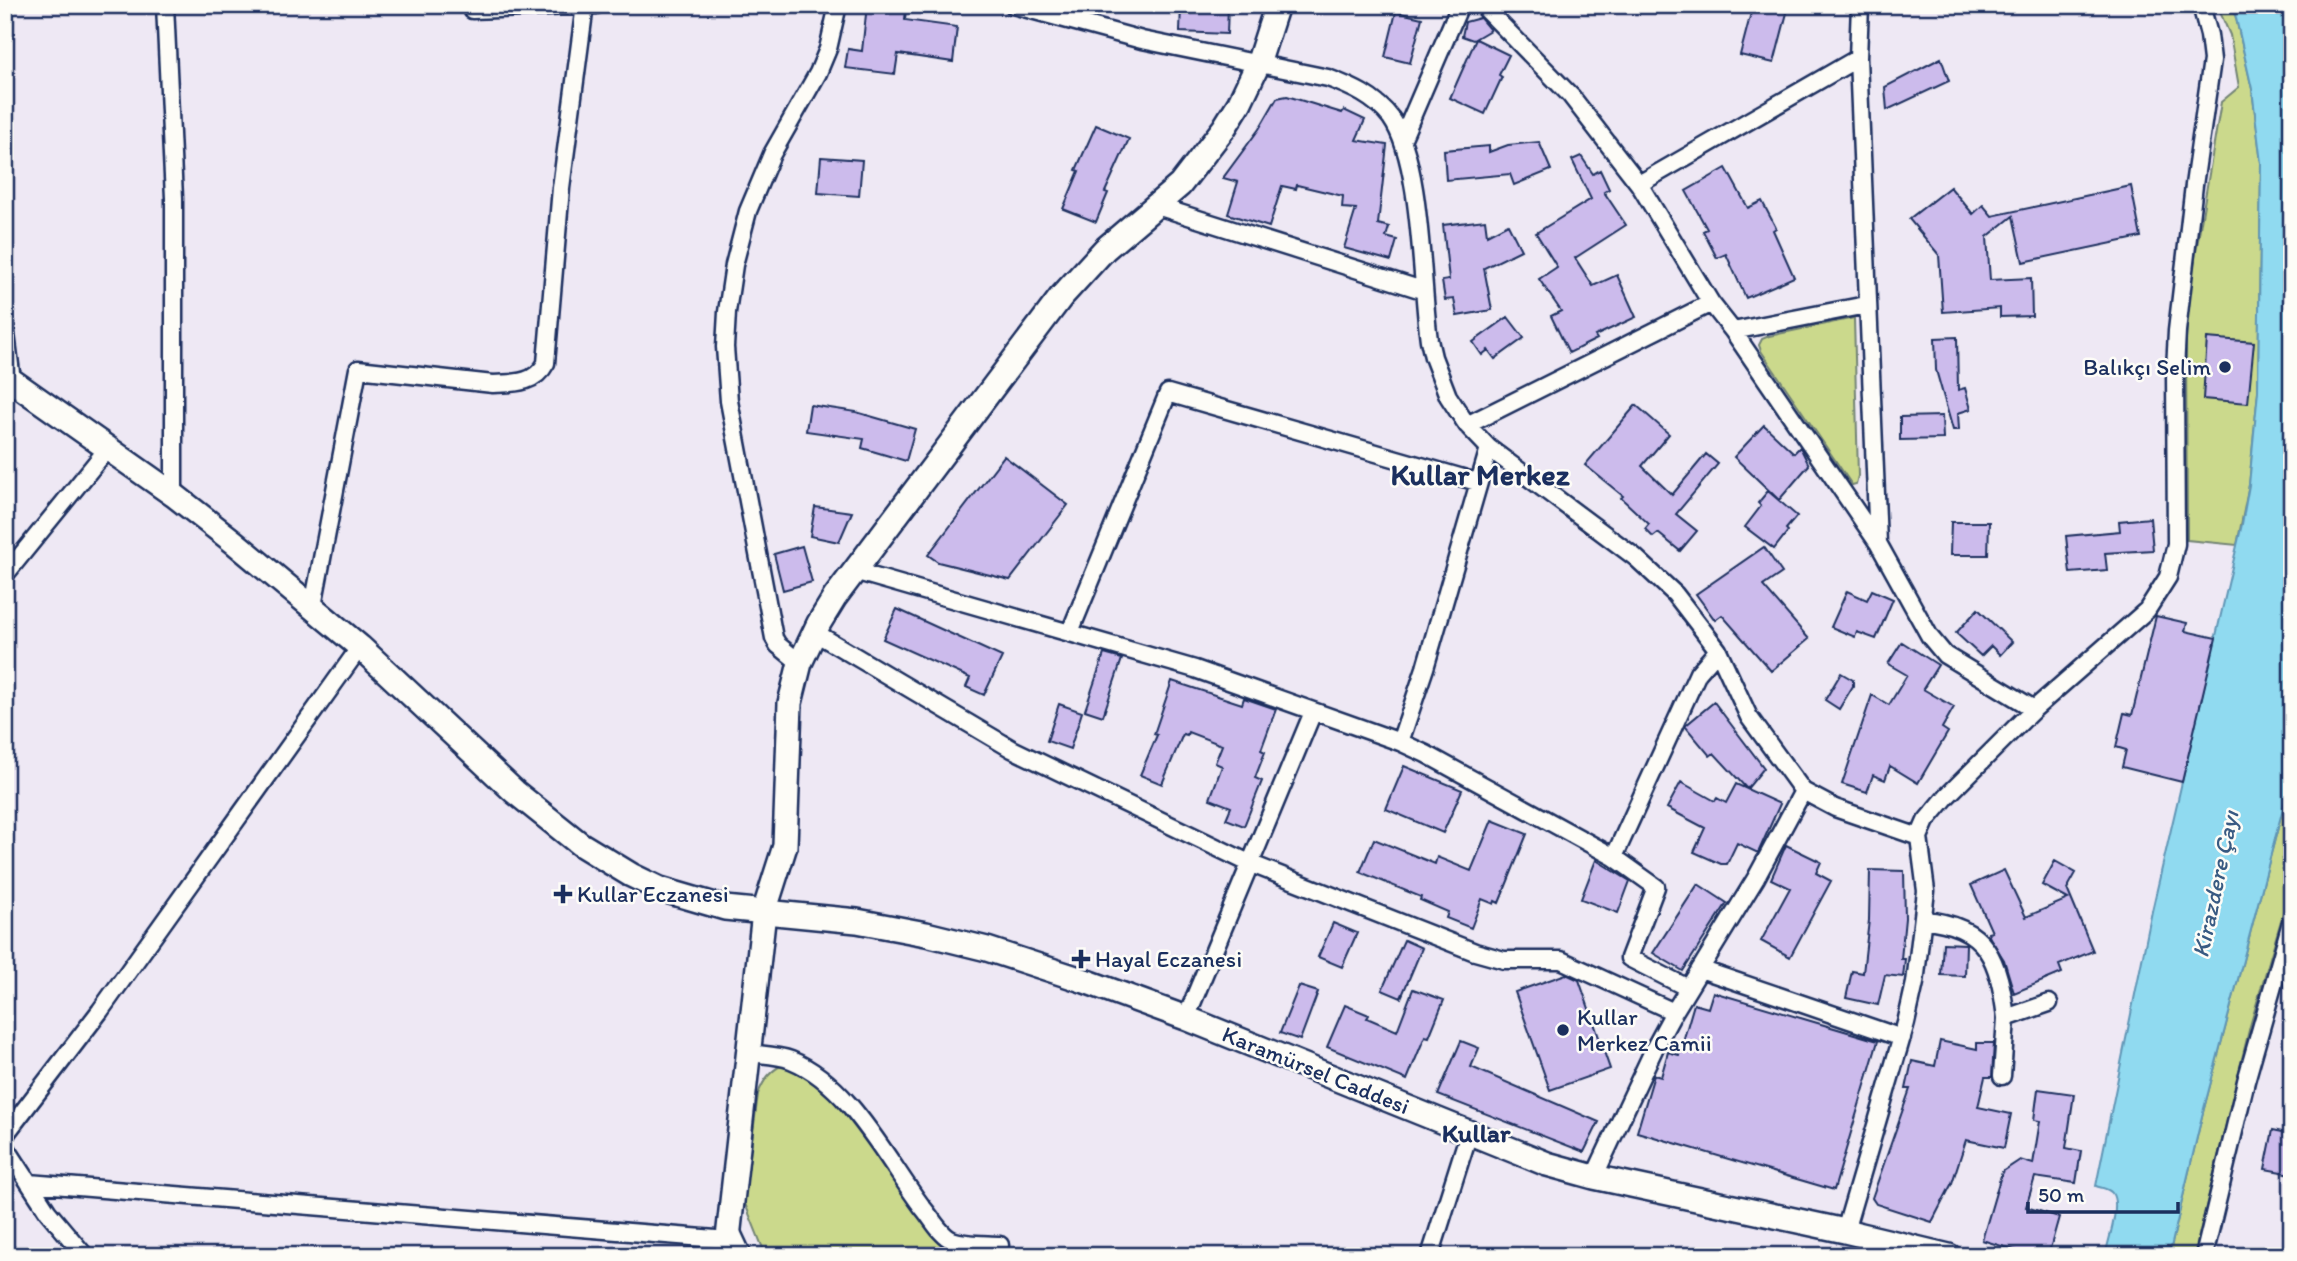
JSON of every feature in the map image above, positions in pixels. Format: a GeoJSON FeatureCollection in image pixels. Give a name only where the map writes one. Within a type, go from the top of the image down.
{"type":"FeatureCollection","features":[{"type":"Feature","properties":{"kind":"main road"},"geometry":{"type":"LineString","coordinates":[[732,1245],[748,1053],[764,912],[785,846],[790,713],[794,681],[800,663],[814,632],[835,597],[1061,297],[1105,249],[1180,185],[1224,128],[1258,64],[1277,5]]}},
{"type":"Feature","properties":{"kind":"main road","name":"Karamürsel Caddesi"},"geometry":{"type":"LineString","coordinates":[[9,378],[174,495],[313,606],[515,792],[580,844],[660,889],[725,908],[857,922],[963,943],[1085,981],[1186,1018],[1547,1164],[1940,1255]]}},
{"type":"Feature","properties":{"kind":"street"},"geometry":{"type":"LineString","coordinates":[[165,5],[174,198],[174,495]]}},
{"type":"Feature","properties":{"kind":"street"},"geometry":{"type":"LineString","coordinates":[[800,663],[778,645],[774,638],[729,401],[725,347],[734,265],[747,211],[772,153],[818,73],[828,49],[838,5]]}},
{"type":"Feature","properties":{"kind":"street"},"geometry":{"type":"LineString","coordinates":[[1013,5],[1142,40],[1328,78],[1355,89],[1374,102],[1391,119],[1402,140],[1417,214],[1422,290],[1433,357],[1448,396],[1467,425],[1489,448],[1635,558],[1675,594],[1718,650],[1749,717],[1802,791],[1835,807],[1919,837]]}},
{"type":"Feature","properties":{"kind":"street"},"geometry":{"type":"LineString","coordinates":[[1402,140],[1460,5]]}},
{"type":"Feature","properties":{"kind":"street"},"geometry":{"type":"LineString","coordinates":[[1482,5],[1571,96],[1639,184],[1711,303],[1878,543],[1930,637],[1945,655],[1965,670],[2034,709]]}},
{"type":"Feature","properties":{"kind":"street"},"geometry":{"type":"LineString","coordinates":[[1860,5],[1858,58],[1866,305],[1878,543]]}},
{"type":"Feature","properties":{"kind":"street"},"geometry":{"type":"LineString","coordinates":[[1845,1231],[1902,1038],[1915,983],[1924,920],[1926,872],[1919,837],[1926,821],[1947,796],[2034,709],[2147,610],[2161,591],[2173,560],[2177,331],[2192,196],[2212,60],[2201,5]]}},
{"type":"Feature","properties":{"kind":"street"},"geometry":{"type":"LineString","coordinates":[[313,606],[358,369],[492,384],[529,380],[539,373],[546,363],[561,188],[589,6],[472,10]]}},
{"type":"Feature","properties":{"kind":"street"},"geometry":{"type":"LineString","coordinates":[[1639,184],[1858,58]]}},
{"type":"Feature","properties":{"kind":"street"},"geometry":{"type":"LineString","coordinates":[[1157,206],[1422,290]]}},
{"type":"Feature","properties":{"kind":"street"},"geometry":{"type":"LineString","coordinates":[[1467,425],[1711,303]]}},
{"type":"Feature","properties":{"kind":"street"},"geometry":{"type":"LineString","coordinates":[[1733,331],[1866,305]]}},
{"type":"Feature","properties":{"kind":"street"},"geometry":{"type":"LineString","coordinates":[[5,325],[9,378]]}},
{"type":"Feature","properties":{"kind":"street"},"geometry":{"type":"LineString","coordinates":[[1070,632],[1168,393],[1477,482]]}},
{"type":"Feature","properties":{"kind":"street"},"geometry":{"type":"LineString","coordinates":[[5,575],[108,448]]}},
{"type":"Feature","properties":{"kind":"street"},"geometry":{"type":"LineString","coordinates":[[1400,742],[1429,654],[1489,448]]}},
{"type":"Feature","properties":{"kind":"street"},"geometry":{"type":"LineString","coordinates":[[855,571],[1195,669],[1400,742],[1544,817],[1614,857],[1656,887],[1629,958],[1688,988]]}},
{"type":"Feature","properties":{"kind":"street"},"geometry":{"type":"LineString","coordinates":[[814,632],[1012,750],[1249,863],[1475,952],[1504,960],[1562,960],[1674,1012]]}},
{"type":"Feature","properties":{"kind":"street"},"geometry":{"type":"LineString","coordinates":[[5,1135],[100,1011],[360,647]]}},
{"type":"Feature","properties":{"kind":"street"},"geometry":{"type":"LineString","coordinates":[[1614,857],[1698,673],[1718,650]]}},
{"type":"Feature","properties":{"kind":"street"},"geometry":{"type":"LineString","coordinates":[[1186,1018],[1313,712]]}},
{"type":"Feature","properties":{"kind":"street"},"geometry":{"type":"LineString","coordinates":[[1594,1177],[1655,1047],[1756,878],[1802,791]]}},
{"type":"Feature","properties":{"kind":"street"},"geometry":{"type":"LineString","coordinates":[[2204,1256],[2246,1080],[2292,919]]}},
{"type":"Feature","properties":{"kind":"street"},"geometry":{"type":"LineString","coordinates":[[1924,920],[1959,926],[1984,945],[1996,966],[2006,1018],[2002,1076]]}},
{"type":"Feature","properties":{"kind":"street"},"geometry":{"type":"LineString","coordinates":[[1700,969],[1902,1038]]}},
{"type":"Feature","properties":{"kind":"street"},"geometry":{"type":"LineString","coordinates":[[2006,1018],[2049,1003]]}},
{"type":"Feature","properties":{"kind":"street"},"geometry":{"type":"LineString","coordinates":[[748,1053],[778,1056],[792,1061],[835,1091],[867,1127],[913,1195],[951,1240],[1000,1245]]}},
{"type":"Feature","properties":{"kind":"street"},"geometry":{"type":"LineString","coordinates":[[1430,1256],[1469,1133]]}},
{"type":"Feature","properties":{"kind":"street"},"geometry":{"type":"LineString","coordinates":[[5,1146],[48,1212],[85,1256]]}},
{"type":"Feature","properties":{"kind":"street"},"geometry":{"type":"LineString","coordinates":[[29,1183],[732,1245]]}},
{"type":"Feature","properties":{"kind":"green space"},"geometry":{"type":"Polygon","coordinates":[[[2217,5],[2233,5],[2252,89],[2261,163],[2258,391],[2249,485],[2237,545],[2187,540],[2186,340],[2189,294],[2221,102],[2239,87],[2230,35],[2217,5]]]}},
{"type":"Feature","properties":{"kind":"green space"},"geometry":{"type":"Polygon","coordinates":[[[1854,318],[1858,476],[1856,484],[1852,485],[1759,345],[1762,339],[1769,336],[1854,318]]]}},
{"type":"Feature","properties":{"kind":"green space"},"geometry":{"type":"Polygon","coordinates":[[[2292,774],[2292,883],[2250,1026],[2194,1256],[2169,1256],[2202,1116],[2292,774]]]}},
{"type":"Feature","properties":{"kind":"green space"},"geometry":{"type":"Polygon","coordinates":[[[784,1064],[802,1073],[837,1104],[943,1243],[952,1250],[983,1253],[983,1256],[766,1256],[744,1201],[758,1094],[768,1076],[784,1064]]]}},
{"type":"Feature","properties":{"kind":"water","name":"Kirazdere Çayı"},"geometry":{"type":"Polygon","coordinates":[[[2233,5],[2292,5],[2292,774],[2202,1116],[2169,1256],[2105,1256],[2115,1206],[2112,1193],[2096,1186],[2152,911],[2249,485],[2258,391],[2261,163],[2252,89],[2233,5]]]}},
{"type":"Feature","properties":{"kind":"building"},"geometry":{"type":"Polygon","coordinates":[[[867,5],[900,5],[900,9],[906,9],[905,20],[957,27],[953,62],[898,54],[895,74],[845,68],[848,49],[862,51],[867,5]]]}},
{"type":"Feature","properties":{"kind":"building"},"geometry":{"type":"Polygon","coordinates":[[[1181,5],[1228,5],[1227,34],[1180,32],[1181,5]]]}},
{"type":"Feature","properties":{"kind":"building"},"geometry":{"type":"Polygon","coordinates":[[[1753,5],[1789,5],[1774,63],[1740,55],[1753,5]]]}},
{"type":"Feature","properties":{"kind":"building"},"geometry":{"type":"Polygon","coordinates":[[[1396,12],[1422,18],[1410,63],[1385,57],[1396,12]]]}},
{"type":"Feature","properties":{"kind":"building"},"geometry":{"type":"Polygon","coordinates":[[[1480,18],[1490,30],[1473,40],[1462,36],[1465,22],[1480,18]]]}},
{"type":"Feature","properties":{"kind":"building"},"geometry":{"type":"Polygon","coordinates":[[[1476,39],[1509,55],[1485,114],[1450,98],[1476,39]]]}},
{"type":"Feature","properties":{"kind":"building"},"geometry":{"type":"Polygon","coordinates":[[[1941,58],[1949,81],[1887,110],[1885,87],[1941,58]]]}},
{"type":"Feature","properties":{"kind":"building"},"geometry":{"type":"Polygon","coordinates":[[[1287,96],[1342,113],[1344,110],[1365,120],[1356,140],[1387,145],[1378,224],[1389,227],[1386,237],[1397,240],[1391,261],[1344,248],[1356,209],[1342,208],[1343,196],[1297,185],[1296,189],[1282,186],[1269,227],[1228,214],[1238,182],[1223,178],[1259,129],[1277,98],[1287,96]]]}},
{"type":"Feature","properties":{"kind":"building"},"geometry":{"type":"Polygon","coordinates":[[[1096,125],[1129,139],[1105,192],[1108,193],[1096,222],[1063,209],[1079,171],[1076,170],[1096,125]]]}},
{"type":"Feature","properties":{"kind":"building"},"geometry":{"type":"Polygon","coordinates":[[[1539,142],[1551,170],[1514,185],[1510,174],[1446,180],[1444,150],[1489,146],[1489,152],[1508,145],[1539,142]]]}},
{"type":"Feature","properties":{"kind":"building"},"geometry":{"type":"Polygon","coordinates":[[[1581,156],[1593,174],[1600,170],[1609,189],[1604,192],[1626,225],[1575,258],[1593,286],[1617,275],[1636,317],[1595,336],[1597,339],[1569,353],[1551,316],[1561,311],[1539,279],[1557,267],[1536,233],[1591,199],[1572,160],[1581,156]]]}},
{"type":"Feature","properties":{"kind":"building"},"geometry":{"type":"Polygon","coordinates":[[[821,157],[862,160],[859,196],[818,193],[821,157]]]}},
{"type":"Feature","properties":{"kind":"building"},"geometry":{"type":"Polygon","coordinates":[[[1726,168],[1748,208],[1762,201],[1776,228],[1773,230],[1794,277],[1746,298],[1726,254],[1717,258],[1703,231],[1707,229],[1686,191],[1726,168]]]}},
{"type":"Feature","properties":{"kind":"building"},"geometry":{"type":"Polygon","coordinates":[[[2131,186],[2141,237],[2023,262],[2013,216],[1987,237],[1990,280],[2031,278],[2032,316],[2000,317],[2000,308],[1943,312],[1939,255],[1909,219],[1950,187],[1973,214],[1983,205],[1992,216],[2131,186]]]}},
{"type":"Feature","properties":{"kind":"building"},"geometry":{"type":"Polygon","coordinates":[[[1485,220],[1487,235],[1508,224],[1521,250],[1484,268],[1492,310],[1457,316],[1454,299],[1445,300],[1442,281],[1449,280],[1443,225],[1485,220]]]}},
{"type":"Feature","properties":{"kind":"building"},"geometry":{"type":"Polygon","coordinates":[[[1508,317],[1524,338],[1495,359],[1488,350],[1482,355],[1473,342],[1508,317]]]}},
{"type":"Feature","properties":{"kind":"building"},"geometry":{"type":"Polygon","coordinates":[[[1957,337],[1958,390],[1965,388],[1971,409],[1958,413],[1959,430],[1953,430],[1936,370],[1935,338],[1957,337]]]}},
{"type":"Feature","properties":{"kind":"building","name":"Balıkçı Selim"},"geometry":{"type":"Polygon","coordinates":[[[2207,338],[2254,342],[2248,403],[2203,399],[2207,338]]]}},
{"type":"Feature","properties":{"kind":"building"},"geometry":{"type":"Polygon","coordinates":[[[810,405],[856,412],[915,429],[906,461],[862,448],[864,439],[806,431],[810,405]]]}},
{"type":"Feature","properties":{"kind":"building"},"geometry":{"type":"Polygon","coordinates":[[[1636,405],[1669,434],[1642,466],[1672,495],[1706,454],[1718,464],[1676,514],[1697,531],[1680,551],[1658,533],[1653,537],[1645,529],[1649,524],[1621,498],[1623,496],[1585,465],[1636,405]]]}},
{"type":"Feature","properties":{"kind":"building"},"geometry":{"type":"Polygon","coordinates":[[[1942,416],[1943,439],[1900,440],[1900,417],[1942,416]]]}},
{"type":"Feature","properties":{"kind":"building"},"geometry":{"type":"Polygon","coordinates":[[[1764,425],[1794,453],[1800,447],[1809,465],[1779,500],[1734,457],[1764,425]]]}},
{"type":"Feature","properties":{"kind":"building"},"geometry":{"type":"Polygon","coordinates":[[[1004,456],[1068,505],[1010,580],[938,562],[928,555],[1004,456]]]}},
{"type":"Feature","properties":{"kind":"building"},"geometry":{"type":"Polygon","coordinates":[[[1768,491],[1797,516],[1774,549],[1745,527],[1761,506],[1758,503],[1768,491]]]}},
{"type":"Feature","properties":{"kind":"building"},"geometry":{"type":"Polygon","coordinates":[[[815,507],[852,512],[839,542],[810,536],[815,507]]]}},
{"type":"Feature","properties":{"kind":"building"},"geometry":{"type":"Polygon","coordinates":[[[2150,518],[2153,550],[2105,553],[2107,570],[2070,573],[2066,536],[2120,531],[2119,521],[2150,518]]]}},
{"type":"Feature","properties":{"kind":"building"},"geometry":{"type":"Polygon","coordinates":[[[1951,522],[1989,522],[1988,555],[1950,555],[1951,522]]]}},
{"type":"Feature","properties":{"kind":"building"},"geometry":{"type":"Polygon","coordinates":[[[802,546],[812,582],[783,590],[774,554],[802,546]]]}},
{"type":"Feature","properties":{"kind":"building"},"geometry":{"type":"Polygon","coordinates":[[[1764,547],[1782,573],[1763,586],[1809,639],[1771,671],[1722,615],[1715,620],[1696,594],[1764,547]]]}},
{"type":"Feature","properties":{"kind":"building"},"geometry":{"type":"Polygon","coordinates":[[[1872,590],[1893,599],[1876,639],[1857,632],[1855,637],[1831,627],[1847,591],[1867,600],[1872,590]]]}},
{"type":"Feature","properties":{"kind":"building"},"geometry":{"type":"Polygon","coordinates":[[[897,609],[1002,657],[984,695],[966,687],[970,678],[883,639],[897,609]]]}},
{"type":"Feature","properties":{"kind":"building"},"geometry":{"type":"Polygon","coordinates":[[[1978,609],[2012,642],[2000,655],[1991,646],[1981,656],[1956,633],[1978,609]]]}},
{"type":"Feature","properties":{"kind":"building"},"geometry":{"type":"Polygon","coordinates":[[[2156,616],[2187,623],[2185,631],[2216,638],[2182,782],[2122,767],[2126,750],[2116,747],[2124,713],[2132,715],[2156,616]]]}},
{"type":"Feature","properties":{"kind":"building"},"geometry":{"type":"Polygon","coordinates":[[[1902,642],[1938,665],[1923,689],[1954,707],[1942,728],[1948,732],[1918,783],[1890,766],[1885,780],[1873,775],[1867,792],[1842,784],[1872,695],[1889,705],[1907,675],[1888,664],[1902,642]]]}},
{"type":"Feature","properties":{"kind":"building"},"geometry":{"type":"Polygon","coordinates":[[[1104,654],[1122,659],[1103,716],[1085,710],[1104,654]]]}},
{"type":"Feature","properties":{"kind":"building"},"geometry":{"type":"Polygon","coordinates":[[[1841,673],[1853,680],[1853,686],[1839,709],[1825,700],[1841,673]]]}},
{"type":"Feature","properties":{"kind":"building"},"geometry":{"type":"Polygon","coordinates":[[[1172,681],[1242,704],[1244,698],[1276,709],[1261,750],[1265,752],[1255,778],[1262,781],[1244,826],[1226,819],[1231,807],[1210,799],[1222,766],[1215,763],[1222,745],[1188,732],[1187,735],[1183,734],[1162,784],[1140,775],[1157,735],[1154,734],[1172,681]]]}},
{"type":"Feature","properties":{"kind":"building"},"geometry":{"type":"Polygon","coordinates":[[[1714,702],[1764,768],[1747,789],[1714,753],[1710,756],[1685,726],[1714,702]]]}},
{"type":"Feature","properties":{"kind":"building"},"geometry":{"type":"Polygon","coordinates":[[[1059,704],[1082,712],[1070,749],[1047,741],[1059,704]]]}},
{"type":"Feature","properties":{"kind":"building"},"geometry":{"type":"Polygon","coordinates":[[[1404,766],[1462,790],[1443,833],[1386,809],[1404,766]]]}},
{"type":"Feature","properties":{"kind":"building"},"geometry":{"type":"Polygon","coordinates":[[[1681,782],[1715,801],[1717,798],[1726,803],[1736,784],[1780,804],[1758,853],[1737,843],[1727,864],[1721,864],[1694,852],[1705,828],[1667,808],[1681,782]]]}},
{"type":"Feature","properties":{"kind":"building"},"geometry":{"type":"Polygon","coordinates":[[[1492,820],[1527,834],[1499,903],[1495,901],[1494,904],[1482,899],[1471,928],[1446,918],[1448,912],[1420,900],[1421,897],[1360,872],[1374,839],[1435,864],[1437,857],[1471,871],[1492,820]]]}},
{"type":"Feature","properties":{"kind":"building"},"geometry":{"type":"Polygon","coordinates":[[[1786,845],[1821,862],[1816,873],[1831,881],[1790,957],[1761,941],[1790,888],[1771,879],[1786,845]]]}},
{"type":"Feature","properties":{"kind":"building"},"geometry":{"type":"Polygon","coordinates":[[[1596,860],[1630,881],[1618,913],[1581,899],[1596,860]]]}},
{"type":"Feature","properties":{"kind":"building"},"geometry":{"type":"Polygon","coordinates":[[[2055,861],[2076,873],[2067,889],[2093,951],[2059,965],[2062,973],[2014,993],[2004,960],[1990,938],[1988,933],[1992,932],[1971,885],[2004,870],[2026,917],[2068,899],[2042,885],[2055,861]]]}},
{"type":"Feature","properties":{"kind":"building"},"geometry":{"type":"Polygon","coordinates":[[[1870,870],[1904,871],[1905,918],[1901,959],[1905,959],[1903,977],[1885,975],[1878,1005],[1846,998],[1852,971],[1863,973],[1869,920],[1870,870]]]}},
{"type":"Feature","properties":{"kind":"building"},"geometry":{"type":"Polygon","coordinates":[[[1698,884],[1727,903],[1683,971],[1653,953],[1698,884]]]}},
{"type":"Feature","properties":{"kind":"building"},"geometry":{"type":"Polygon","coordinates":[[[1333,923],[1357,933],[1342,967],[1318,957],[1333,923]]]}},
{"type":"Feature","properties":{"kind":"building"},"geometry":{"type":"Polygon","coordinates":[[[1404,940],[1422,948],[1401,998],[1382,990],[1404,940]]]}},
{"type":"Feature","properties":{"kind":"building"},"geometry":{"type":"Polygon","coordinates":[[[1943,943],[1966,944],[1965,976],[1941,975],[1943,943]]]}},
{"type":"Feature","properties":{"kind":"building","name":"Kullar Merkez Camii"},"geometry":{"type":"Polygon","coordinates":[[[1566,974],[1579,980],[1610,1069],[1550,1090],[1515,992],[1566,974]]]}},
{"type":"Feature","properties":{"kind":"building"},"geometry":{"type":"Polygon","coordinates":[[[1299,986],[1318,992],[1300,1040],[1280,1033],[1299,986]]]}},
{"type":"Feature","properties":{"kind":"building"},"geometry":{"type":"Polygon","coordinates":[[[1413,989],[1444,1000],[1429,1037],[1425,1036],[1407,1080],[1327,1047],[1345,1005],[1397,1031],[1413,989]]]}},
{"type":"Feature","properties":{"kind":"building"},"geometry":{"type":"Polygon","coordinates":[[[1713,992],[1878,1041],[1834,1190],[1637,1132],[1654,1075],[1661,1077],[1668,1052],[1679,1055],[1694,1004],[1708,1008],[1713,992]]]}},
{"type":"Feature","properties":{"kind":"building"},"geometry":{"type":"Polygon","coordinates":[[[1461,1041],[1479,1048],[1471,1067],[1599,1122],[1584,1152],[1438,1095],[1461,1041]]]}},
{"type":"Feature","properties":{"kind":"building"},"geometry":{"type":"Polygon","coordinates":[[[1940,1041],[1977,1049],[1977,1043],[1994,1043],[1992,1077],[1985,1077],[1978,1107],[2011,1114],[2004,1148],[1966,1140],[1952,1183],[1932,1222],[1876,1204],[1872,1198],[1910,1089],[1906,1089],[1912,1061],[1935,1066],[1940,1041]]]}},
{"type":"Feature","properties":{"kind":"building"},"geometry":{"type":"Polygon","coordinates":[[[2038,1089],[2074,1094],[2066,1148],[2081,1151],[2076,1183],[2035,1177],[2026,1207],[2059,1217],[2048,1256],[2034,1256],[1982,1240],[2002,1172],[2020,1160],[2033,1164],[2040,1121],[2034,1120],[2038,1089]]]}},
{"type":"Feature","properties":{"kind":"building"},"geometry":{"type":"Polygon","coordinates":[[[2273,1130],[2292,1134],[2292,1174],[2265,1169],[2273,1130]]]}},
{"type":"Feature","properties":{"kind":"place","name":"Balıkçı Selim"},"geometry":{"type":"Point","coordinates":[2225,367]}},
{"type":"Feature","properties":{"kind":"place","name":"Kullar Eczanesi"},"geometry":{"type":"Point","coordinates":[563,894]}},
{"type":"Feature","properties":{"kind":"place","name":"Hayal Eczanesi"},"geometry":{"type":"Point","coordinates":[1081,959]}},
{"type":"Feature","properties":{"kind":"place","name":"Kullar Merkez Camii"},"geometry":{"type":"Point","coordinates":[1563,1030]}},
{"type":"Feature","properties":{"kind":"district","name":"Kullar Merkez"},"geometry":{"type":"Point","coordinates":[1480,474]}},
{"type":"Feature","properties":{"kind":"district","name":"Kullar"},"geometry":{"type":"Point","coordinates":[1476,1133]}}]}
